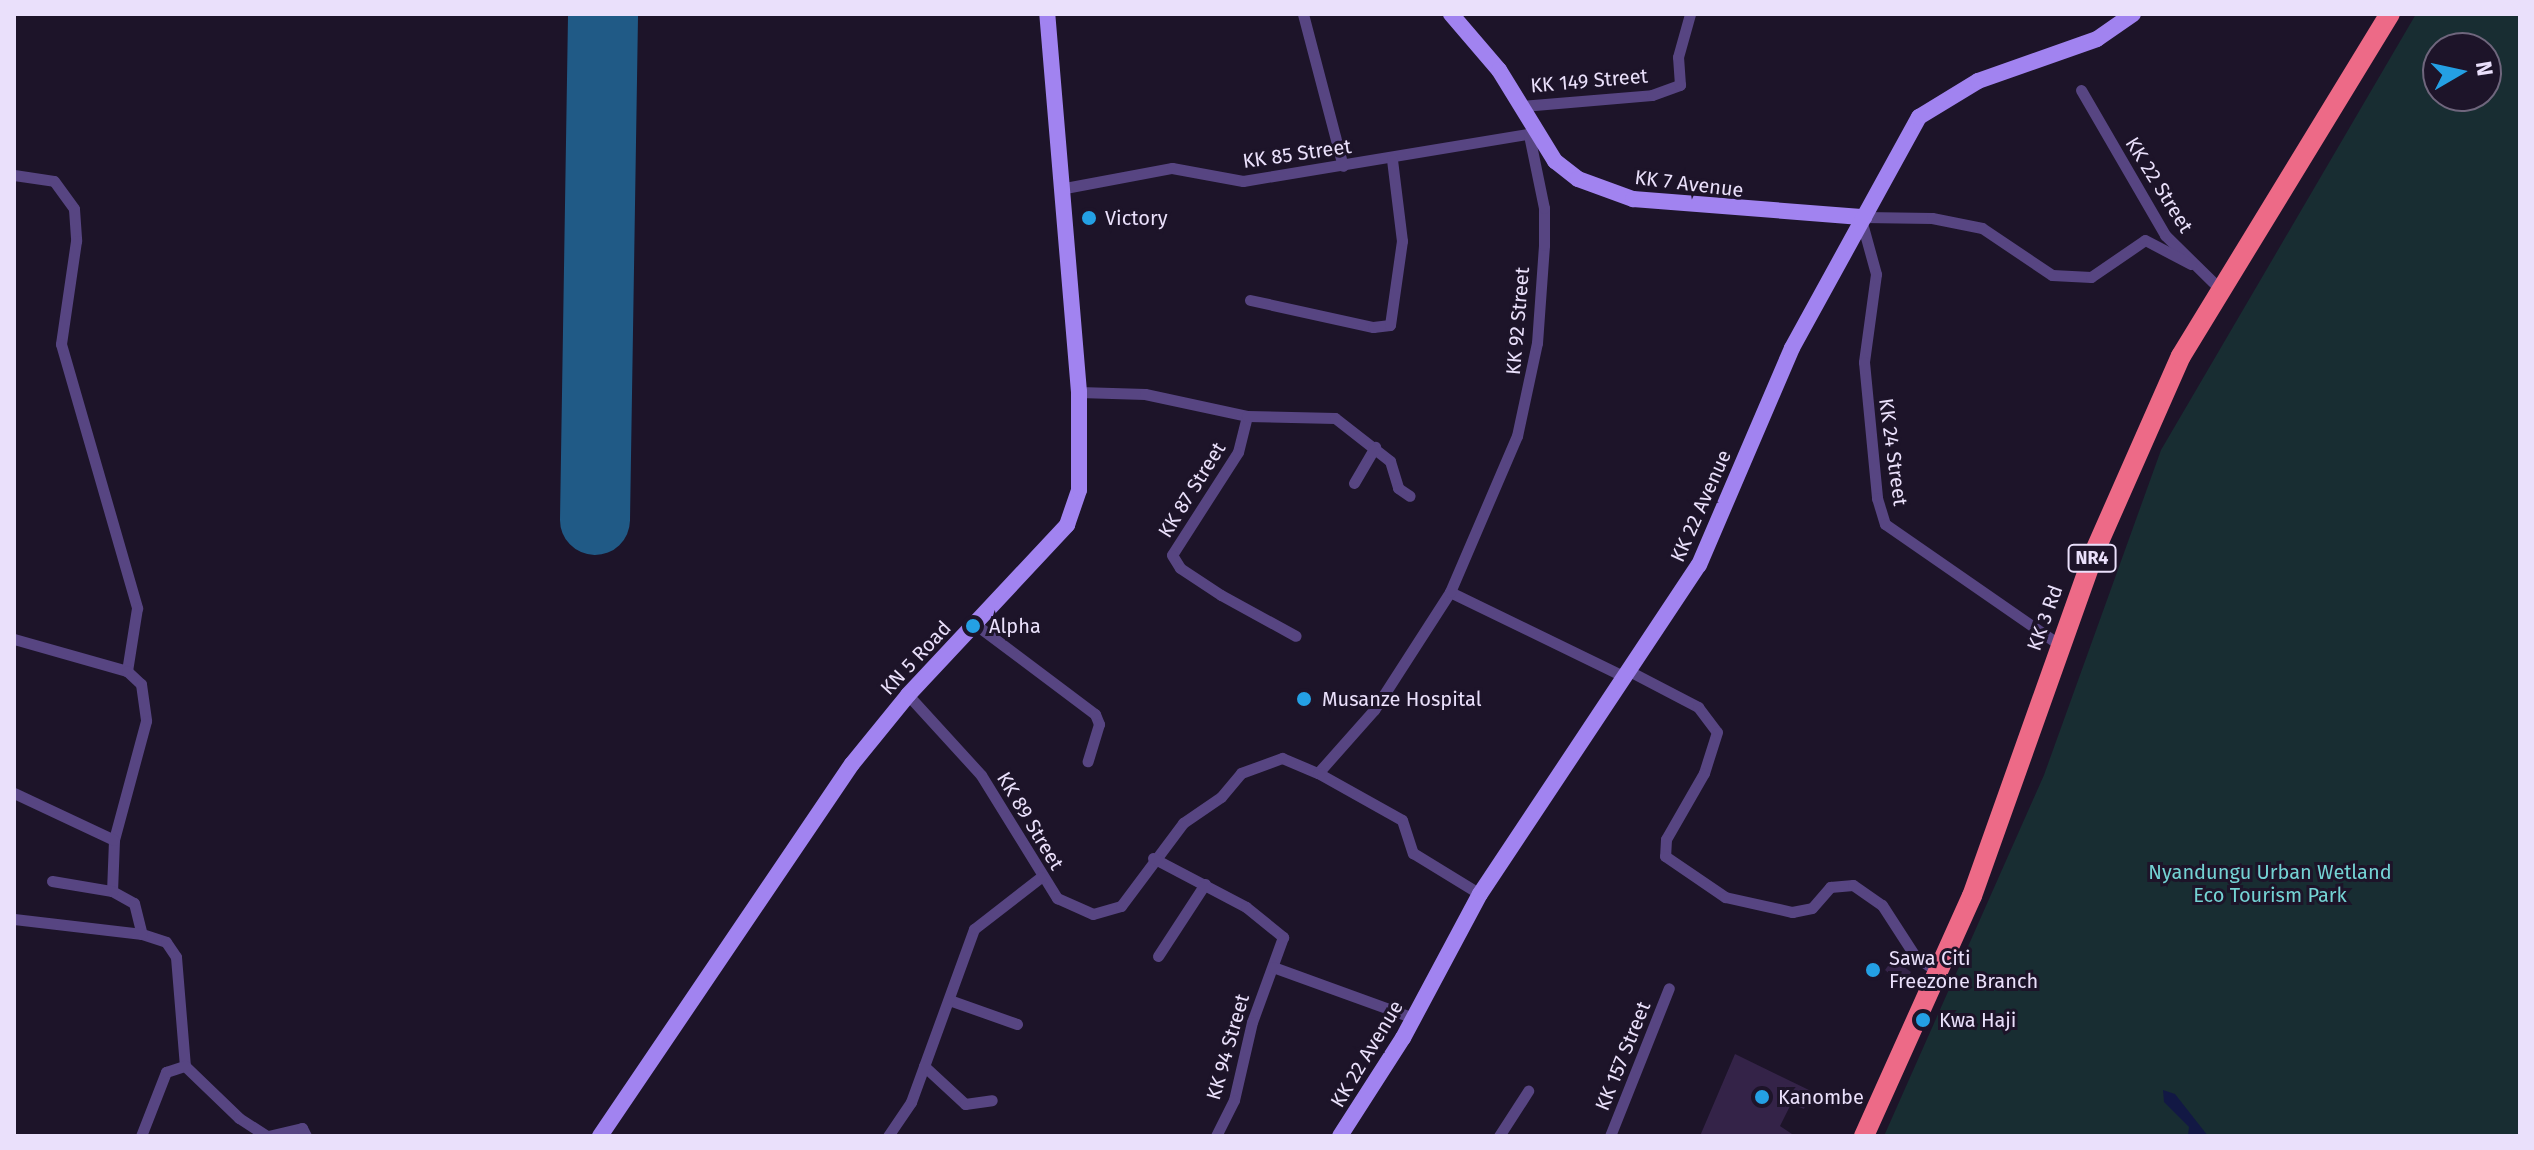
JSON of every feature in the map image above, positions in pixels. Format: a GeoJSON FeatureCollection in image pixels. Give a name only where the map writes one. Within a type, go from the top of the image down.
{"type":"FeatureCollection","features":[{"type":"Feature","properties":{"kind":"highway","name":"KK 3 Rd"},"geometry":{"type":"LineString","coordinates":[[1864,1136],[1939,973],[2130,467],[2219,288],[2390,14]]}},
{"type":"Feature","properties":{"kind":"street","name":"KN 5 Road"},"geometry":{"type":"LineString","coordinates":[[600,1136],[819,812],[908,695],[1067,525],[1079,490],[1079,392],[1065,188],[1047,14]]}},
{"type":"Feature","properties":{"kind":"street"},"geometry":{"type":"LineString","coordinates":[[1303,14],[1343,166]]}},
{"type":"Feature","properties":{"kind":"street","name":"KK 7 Avenue"},"geometry":{"type":"LineString","coordinates":[[1451,14],[1522,106],[1532,134],[1555,161],[1578,179],[1633,199],[1863,220]]}},
{"type":"Feature","properties":{"kind":"street","name":"KK 149 Street"},"geometry":{"type":"LineString","coordinates":[[1522,106],[1652,95],[1680,85],[1678,57],[1690,14]]}},
{"type":"Feature","properties":{"kind":"street","name":"KK 22 Avenue"},"geometry":{"type":"LineString","coordinates":[[1340,1136],[1414,1018],[1480,894],[1699,565],[1792,348],[1919,117],[1978,81],[2097,39],[2133,14]]}},
{"type":"Feature","properties":{"kind":"street","name":"KK 22 Street"},"geometry":{"type":"LineString","coordinates":[[2081,90],[2165,235],[2191,264],[2219,288]]}},
{"type":"Feature","properties":{"kind":"street","name":"KK 85 Street"},"geometry":{"type":"LineString","coordinates":[[1065,188],[1172,168],[1243,181],[1392,160],[1532,134]]}},
{"type":"Feature","properties":{"kind":"street","name":"KK 92 Street"},"geometry":{"type":"LineString","coordinates":[[1318,773],[1374,710],[1450,592],[1517,436],[1533,372],[1544,208],[1532,134]]}},
{"type":"Feature","properties":{"kind":"street"},"geometry":{"type":"LineString","coordinates":[[1250,300],[1373,327],[1390,325],[1402,241],[1392,160]]}},
{"type":"Feature","properties":{"kind":"street"},"geometry":{"type":"LineString","coordinates":[[14,175],[54,181],[74,209],[76,241],[61,344],[64,368],[100,463],[137,608],[127,671]]}},
{"type":"Feature","properties":{"kind":"street"},"geometry":{"type":"LineString","coordinates":[[1863,220],[1918,217],[1982,228],[2052,275],[2091,277],[2145,240],[2191,264]]}},
{"type":"Feature","properties":{"kind":"street","name":"KK 24 Street"},"geometry":{"type":"LineString","coordinates":[[1863,220],[1876,274],[1864,362],[1877,498],[1885,524],[2061,646]]}},
{"type":"Feature","properties":{"kind":"street","name":"KK 87 Street"},"geometry":{"type":"LineString","coordinates":[[1079,392],[1145,394],[1247,416],[1238,452],[1172,555],[1180,568],[1221,595],[1296,636]]}},
{"type":"Feature","properties":{"kind":"street"},"geometry":{"type":"LineString","coordinates":[[1247,416],[1318,414],[1352,427],[1396,469],[1398,488],[1410,496]]}},
{"type":"Feature","properties":{"kind":"street"},"geometry":{"type":"LineString","coordinates":[[1354,483],[1375,447]]}},
{"type":"Feature","properties":{"kind":"street"},"geometry":{"type":"LineString","coordinates":[[1450,592],[1698,707],[1717,732],[1704,773],[1666,839],[1665,856],[1725,897],[1792,912],[1812,908],[1830,887],[1853,885],[1882,905],[1915,956],[1939,973]]}},
{"type":"Feature","properties":{"kind":"street"},"geometry":{"type":"LineString","coordinates":[[975,624],[1095,714],[1099,724],[1088,761]]}},
{"type":"Feature","properties":{"kind":"street"},"geometry":{"type":"LineString","coordinates":[[14,639],[127,671],[141,684],[146,721],[114,840],[112,891]]}},
{"type":"Feature","properties":{"kind":"street","name":"KK 89 Street"},"geometry":{"type":"LineString","coordinates":[[908,695],[988,785],[1041,877],[1077,910],[1109,913],[1132,895],[1153,858],[1231,783],[1272,759],[1318,773]]}},
{"type":"Feature","properties":{"kind":"street"},"geometry":{"type":"LineString","coordinates":[[1318,773],[1392,812],[1419,858],[1480,894]]}},
{"type":"Feature","properties":{"kind":"street"},"geometry":{"type":"LineString","coordinates":[[14,793],[114,840]]}},
{"type":"Feature","properties":{"kind":"street","name":"KK 94 Street"},"geometry":{"type":"LineString","coordinates":[[1153,858],[1205,884],[1279,930],[1282,946],[1234,1100],[1216,1136]]}},
{"type":"Feature","properties":{"kind":"street"},"geometry":{"type":"LineString","coordinates":[[888,1136],[911,1102],[952,1001],[974,929],[1041,877]]}},
{"type":"Feature","properties":{"kind":"street"},"geometry":{"type":"LineString","coordinates":[[52,881],[112,891],[134,903],[142,934]]}},
{"type":"Feature","properties":{"kind":"street"},"geometry":{"type":"LineString","coordinates":[[1158,956],[1205,884]]}},
{"type":"Feature","properties":{"kind":"street"},"geometry":{"type":"LineString","coordinates":[[14,919],[142,934],[166,942],[176,957],[185,1066],[239,1118],[268,1136],[304,1132]]}},
{"type":"Feature","properties":{"kind":"street"},"geometry":{"type":"LineString","coordinates":[[1273,967],[1414,1018]]}},
{"type":"Feature","properties":{"kind":"street","name":"KK 157 Street"},"geometry":{"type":"LineString","coordinates":[[1610,1136],[1669,988]]}},
{"type":"Feature","properties":{"kind":"street"},"geometry":{"type":"LineString","coordinates":[[952,1001],[1017,1024]]}},
{"type":"Feature","properties":{"kind":"street"},"geometry":{"type":"LineString","coordinates":[[141,1136],[166,1072],[185,1066]]}},
{"type":"Feature","properties":{"kind":"street"},"geometry":{"type":"LineString","coordinates":[[924,1066],[965,1104],[992,1100]]}},
{"type":"Feature","properties":{"kind":"street"},"geometry":{"type":"LineString","coordinates":[[1499,1136],[1528,1091]]}},
{"type":"Feature","properties":{"kind":"green space","name":"Nyandungu Urban Wetland Eco Tourism Park"},"geometry":{"type":"Polygon","coordinates":[[[2416,14],[2520,14],[2520,1136],[1884,1136],[2044,775],[2161,450],[2416,14]]]}},
{"type":"Feature","properties":{"kind":"shaded area"},"geometry":{"type":"Polygon","coordinates":[[[2163,1090],[2175,1094],[2208,1136],[2188,1136],[2189,1127],[2164,1102],[2163,1090]]]}},
{"type":"Feature","properties":{"kind":"building"},"geometry":{"type":"Polygon","coordinates":[[[1893,959],[1911,972],[1903,985],[1885,970],[1893,959]]]}},
{"type":"Feature","properties":{"kind":"building","name":"Kanombe"},"geometry":{"type":"Polygon","coordinates":[[[1735,1054],[1811,1091],[1804,1109],[1791,1104],[1780,1126],[1795,1136],[1700,1136],[1735,1054]]]}},
{"type":"Feature","properties":{"kind":"runway"},"geometry":{"type":"LineString","coordinates":[[595,520],[603,14]]}},
{"type":"Feature","properties":{"kind":"place","name":"Victory"},"geometry":{"type":"Point","coordinates":[1089,218]}},
{"type":"Feature","properties":{"kind":"place","name":"Alpha"},"geometry":{"type":"Point","coordinates":[973,626]}},
{"type":"Feature","properties":{"kind":"place","name":"Musanze Hospital"},"geometry":{"type":"Point","coordinates":[1304,699]}},
{"type":"Feature","properties":{"kind":"place","name":"Sawa Citi Freezone Branch"},"geometry":{"type":"Point","coordinates":[1873,970]}},
{"type":"Feature","properties":{"kind":"place","name":"Kwa Haji"},"geometry":{"type":"Point","coordinates":[1923,1020]}},
{"type":"Feature","properties":{"kind":"place","name":"Kanombe"},"geometry":{"type":"Point","coordinates":[1762,1097]}}]}
